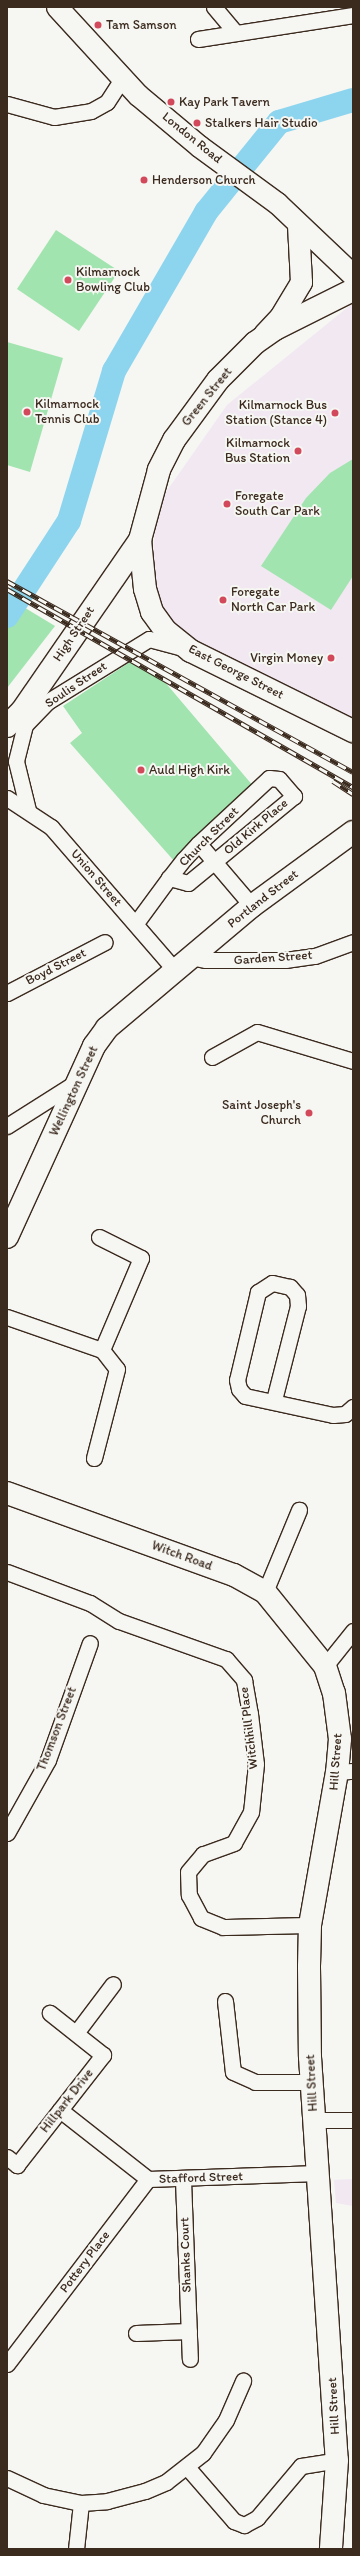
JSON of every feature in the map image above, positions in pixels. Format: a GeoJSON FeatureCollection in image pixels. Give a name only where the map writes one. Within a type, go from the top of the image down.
{"type":"FeatureCollection","features":[{"type":"Feature","properties":{"kind":"main road","name":"London Road"},"geometry":{"type":"LineString","coordinates":[[57,7],[122,79],[199,146],[252,184],[353,274]]}},
{"type":"Feature","properties":{"kind":"main road"},"geometry":{"type":"LineString","coordinates":[[255,343],[280,317],[301,282],[298,225]]}},
{"type":"Feature","properties":{"kind":"main road","name":"Green Street"},"geometry":{"type":"LineString","coordinates":[[140,540],[159,470],[174,440],[218,380],[255,343],[353,290]]}},
{"type":"Feature","properties":{"kind":"main road","name":"East George Street"},"geometry":{"type":"LineString","coordinates":[[140,540],[145,590],[152,612],[166,631],[191,651],[353,731]]}},
{"type":"Feature","properties":{"kind":"main road","name":"High Street"},"geometry":{"type":"LineString","coordinates":[[7,726],[22,711],[140,540]]}},
{"type":"Feature","properties":{"kind":"main road","name":"Portland Street"},"geometry":{"type":"LineString","coordinates":[[182,964],[252,906],[353,832]]}},
{"type":"Feature","properties":{"kind":"main road","name":"Wellington Street"},"geometry":{"type":"LineString","coordinates":[[7,1237],[78,1081],[107,1028],[182,964]]}},
{"type":"Feature","properties":{"kind":"main road","name":"Witch Road"},"geometry":{"type":"LineString","coordinates":[[7,1493],[234,1575],[265,1592],[325,1666]]}},
{"type":"Feature","properties":{"kind":"main road","name":"Hill Street"},"geometry":{"type":"LineString","coordinates":[[325,1666],[334,1693],[345,1772],[310,1924],[312,2082],[337,2460],[331,2549]]}},
{"type":"Feature","properties":{"kind":"street"},"geometry":{"type":"LineString","coordinates":[[214,7],[236,33]]}},
{"type":"Feature","properties":{"kind":"street"},"geometry":{"type":"LineString","coordinates":[[198,39],[353,15]]}},
{"type":"Feature","properties":{"kind":"street"},"geometry":{"type":"LineString","coordinates":[[7,104],[54,116],[91,111],[107,102],[122,79]]}},
{"type":"Feature","properties":{"kind":"street","name":"Soulis Street"},"geometry":{"type":"LineString","coordinates":[[28,810],[16,761],[25,725],[47,702],[149,639],[191,651]]}},
{"type":"Feature","properties":{"kind":"street","name":"Church Street"},"geometry":{"type":"LineString","coordinates":[[136,923],[169,878],[200,845],[274,776]]}},
{"type":"Feature","properties":{"kind":"street","name":"Old Kirk Place"},"geometry":{"type":"LineString","coordinates":[[169,878],[188,883],[294,796],[274,776]]}},
{"type":"Feature","properties":{"kind":"street","name":"Union Street"},"geometry":{"type":"LineString","coordinates":[[7,798],[28,810],[51,827],[136,923],[182,964]]}},
{"type":"Feature","properties":{"kind":"street"},"geometry":{"type":"LineString","coordinates":[[200,845],[214,862]]}},
{"type":"Feature","properties":{"kind":"street","name":"Old Kirk Place"},"geometry":{"type":"LineString","coordinates":[[214,862],[252,906]]}},
{"type":"Feature","properties":{"kind":"street","name":"Boyd Street"},"geometry":{"type":"LineString","coordinates":[[7,993],[105,942]]}},
{"type":"Feature","properties":{"kind":"street","name":"Garden Street"},"geometry":{"type":"LineString","coordinates":[[182,964],[206,960],[285,960],[315,956],[353,942]]}},
{"type":"Feature","properties":{"kind":"street"},"geometry":{"type":"LineString","coordinates":[[212,1056],[257,1032],[353,1061]]}},
{"type":"Feature","properties":{"kind":"street"},"geometry":{"type":"LineString","coordinates":[[7,1126],[78,1081]]}},
{"type":"Feature","properties":{"kind":"street"},"geometry":{"type":"LineString","coordinates":[[99,1237],[141,1258],[102,1350]]}},
{"type":"Feature","properties":{"kind":"street"},"geometry":{"type":"LineString","coordinates":[[274,1400],[298,1306],[297,1295],[290,1287],[272,1283],[258,1292],[237,1380],[245,1396],[274,1400],[333,1414],[345,1414],[353,1407]]}},
{"type":"Feature","properties":{"kind":"street"},"geometry":{"type":"LineString","coordinates":[[7,1317],[102,1350],[117,1369],[94,1458]]}},
{"type":"Feature","properties":{"kind":"street"},"geometry":{"type":"LineString","coordinates":[[265,1592],[299,1510]]}},
{"type":"Feature","properties":{"kind":"street","name":"Witchhill Place"},"geometry":{"type":"LineString","coordinates":[[7,1572],[90,1603],[119,1621],[226,1659],[244,1680],[250,1714],[256,1764],[251,1812],[234,1843],[203,1854],[188,1872],[190,1895],[201,1918],[223,1927],[310,1924]]}},
{"type":"Feature","properties":{"kind":"street"},"geometry":{"type":"LineString","coordinates":[[325,1666],[353,1631]]}},
{"type":"Feature","properties":{"kind":"street","name":"Thomson Street"},"geometry":{"type":"LineString","coordinates":[[7,1833],[48,1760],[90,1643]]}},
{"type":"Feature","properties":{"kind":"street"},"geometry":{"type":"LineString","coordinates":[[76,2033],[113,1984]]}},
{"type":"Feature","properties":{"kind":"street"},"geometry":{"type":"LineString","coordinates":[[225,2001],[233,2072],[255,2082],[312,2082]]}},
{"type":"Feature","properties":{"kind":"street","name":"Hillpark Drive"},"geometry":{"type":"LineString","coordinates":[[7,2158],[17,2165],[103,2055],[50,2013]]}},
{"type":"Feature","properties":{"kind":"street","name":"Stafford Street"},"geometry":{"type":"LineString","coordinates":[[60,2110],[148,2179],[183,2180],[318,2173]]}},
{"type":"Feature","properties":{"kind":"street"},"geometry":{"type":"LineString","coordinates":[[314,2120],[353,2120]]}},
{"type":"Feature","properties":{"kind":"street","name":"Pottery Place"},"geometry":{"type":"LineString","coordinates":[[8,2362],[148,2179]]}},
{"type":"Feature","properties":{"kind":"street","name":"Shanks Court"},"geometry":{"type":"LineString","coordinates":[[183,2180],[190,2359]]}},
{"type":"Feature","properties":{"kind":"street"},"geometry":{"type":"LineString","coordinates":[[136,2333],[189,2331]]}},
{"type":"Feature","properties":{"kind":"street"},"geometry":{"type":"LineString","coordinates":[[7,2478],[43,2495],[81,2503],[108,2501],[145,2491],[187,2467],[219,2433],[243,2381]]}},
{"type":"Feature","properties":{"kind":"street"},"geometry":{"type":"LineString","coordinates":[[187,2467],[234,2522],[244,2525],[257,2518],[301,2466],[337,2460]]}},
{"type":"Feature","properties":{"kind":"street"},"geometry":{"type":"LineString","coordinates":[[76,2549],[81,2503]]}},
{"type":"Feature","properties":{"kind":"shaded area"},"geometry":{"type":"Polygon","coordinates":[[[353,303],[353,720],[174,631],[150,594],[155,530],[164,495],[227,405],[353,303]]]}},
{"type":"Feature","properties":{"kind":"shaded area"},"geometry":{"type":"Polygon","coordinates":[[[353,2179],[353,2206],[336,2203],[334,2180],[353,2179]]]}},
{"type":"Feature","properties":{"kind":"green space","name":"Kilmarnock Bowling Club"},"geometry":{"type":"Polygon","coordinates":[[[56,230],[119,271],[79,331],[17,289],[56,230]]]}},
{"type":"Feature","properties":{"kind":"green space","name":"Kilmarnock Tennis Club"},"geometry":{"type":"Polygon","coordinates":[[[7,342],[63,358],[30,472],[7,465],[7,342]]]}},
{"type":"Feature","properties":{"kind":"green space"},"geometry":{"type":"Polygon","coordinates":[[[353,459],[353,576],[331,610],[261,566],[306,498],[330,473],[353,459]]]}},
{"type":"Feature","properties":{"kind":"green space"},"geometry":{"type":"Polygon","coordinates":[[[7,597],[55,626],[7,688],[7,597]]]}},
{"type":"Feature","properties":{"kind":"green space"},"geometry":{"type":"Polygon","coordinates":[[[130,662],[164,681],[254,787],[175,862],[70,743],[82,733],[63,706],[130,662]]]}},
{"type":"Feature","properties":{"kind":"waterway"},"geometry":{"type":"LineString","coordinates":[[7,616],[69,521],[114,371],[206,212],[279,122],[353,100]]}},
{"type":"Feature","properties":{"kind":"railway"},"geometry":{"type":"LineString","coordinates":[[7,581],[353,772]]}},
{"type":"Feature","properties":{"kind":"railway"},"geometry":{"type":"LineString","coordinates":[[7,589],[353,787]]}},
{"type":"Feature","properties":{"kind":"railway"},"geometry":{"type":"LineString","coordinates":[[333,781],[353,794]]}},
{"type":"Feature","properties":{"kind":"place","name":"Tam Samson"},"geometry":{"type":"Point","coordinates":[98,25]}},
{"type":"Feature","properties":{"kind":"place","name":"Kay Park Tavern"},"geometry":{"type":"Point","coordinates":[171,102]}},
{"type":"Feature","properties":{"kind":"place","name":"Stalkers Hair Studio"},"geometry":{"type":"Point","coordinates":[197,123]}},
{"type":"Feature","properties":{"kind":"place","name":"Henderson Church"},"geometry":{"type":"Point","coordinates":[144,180]}},
{"type":"Feature","properties":{"kind":"place","name":"Kilmarnock Bowling Club"},"geometry":{"type":"Point","coordinates":[68,280]}},
{"type":"Feature","properties":{"kind":"place","name":"Kilmarnock Tennis Club"},"geometry":{"type":"Point","coordinates":[27,412]}},
{"type":"Feature","properties":{"kind":"place","name":"Kilmarnock Bus Station (Stance 4)"},"geometry":{"type":"Point","coordinates":[335,413]}},
{"type":"Feature","properties":{"kind":"place","name":"Kilmarnock Bus Station"},"geometry":{"type":"Point","coordinates":[298,451]}},
{"type":"Feature","properties":{"kind":"place","name":"Foregate South Car Park"},"geometry":{"type":"Point","coordinates":[227,504]}},
{"type":"Feature","properties":{"kind":"place","name":"Foregate North Car Park"},"geometry":{"type":"Point","coordinates":[223,600]}},
{"type":"Feature","properties":{"kind":"place","name":"Virgin Money"},"geometry":{"type":"Point","coordinates":[331,658]}},
{"type":"Feature","properties":{"kind":"place","name":"Auld High Kirk"},"geometry":{"type":"Point","coordinates":[141,770]}},
{"type":"Feature","properties":{"kind":"place","name":"Saint Joseph's Church"},"geometry":{"type":"Point","coordinates":[309,1113]}}]}
